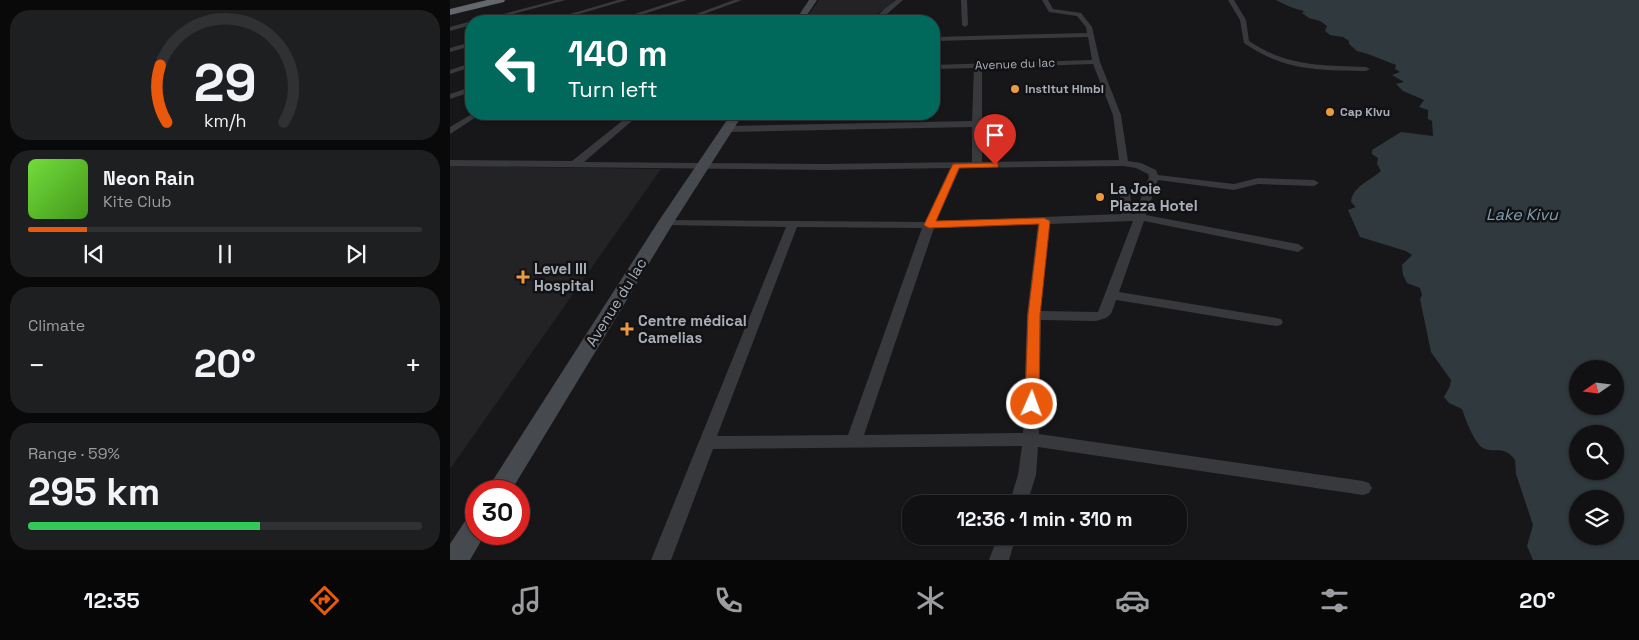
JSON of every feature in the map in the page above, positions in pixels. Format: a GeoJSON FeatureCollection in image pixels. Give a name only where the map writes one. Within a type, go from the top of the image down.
{"type":"FeatureCollection","features":[{"type":"Feature","properties":{"kind":"highway"},"geometry":{"type":"LineString","coordinates":[[450,12],[500,0]]}},
{"type":"Feature","properties":{"kind":"main road"},"geometry":{"type":"LineString","coordinates":[[803,15],[813,0]]}},
{"type":"Feature","properties":{"kind":"main road","name":"Avenue du lac"},"geometry":{"type":"LineString","coordinates":[[505,480],[666,222],[733,121]]}},
{"type":"Feature","properties":{"kind":"main road"},"geometry":{"type":"LineString","coordinates":[[455,560],[465,544]]}},
{"type":"Feature","properties":{"kind":"street"},"geometry":{"type":"LineString","coordinates":[[504,15],[563,0]]}},
{"type":"Feature","properties":{"kind":"street"},"geometry":{"type":"LineString","coordinates":[[570,15],[624,0]]}},
{"type":"Feature","properties":{"kind":"street"},"geometry":{"type":"LineString","coordinates":[[635,15],[684,0]]}},
{"type":"Feature","properties":{"kind":"street"},"geometry":{"type":"LineString","coordinates":[[697,15],[739,0]]}},
{"type":"Feature","properties":{"kind":"street"},"geometry":{"type":"LineString","coordinates":[[881,15],[900,0]]}},
{"type":"Feature","properties":{"kind":"street"},"geometry":{"type":"LineString","coordinates":[[964,0],[965,25]]}},
{"type":"Feature","properties":{"kind":"street"},"geometry":{"type":"LineString","coordinates":[[1045,0],[1053,12],[1081,16],[1089,27],[1096,62],[1117,115],[1124,163]]}},
{"type":"Feature","properties":{"kind":"street"},"geometry":{"type":"LineString","coordinates":[[1231,0],[1243,20],[1246,42],[1275,60],[1312,67],[1366,69]]}},
{"type":"Feature","properties":{"kind":"street"},"geometry":{"type":"LineString","coordinates":[[450,21],[465,24]]}},
{"type":"Feature","properties":{"kind":"street"},"geometry":{"type":"LineString","coordinates":[[450,29],[465,26]]}},
{"type":"Feature","properties":{"kind":"street"},"geometry":{"type":"LineString","coordinates":[[940,39],[1091,35]]}},
{"type":"Feature","properties":{"kind":"street"},"geometry":{"type":"LineString","coordinates":[[450,50],[465,46]]}},
{"type":"Feature","properties":{"kind":"street","name":"Avenue du lac"},"geometry":{"type":"LineString","coordinates":[[940,67],[1096,62]]}},
{"type":"Feature","properties":{"kind":"street"},"geometry":{"type":"LineString","coordinates":[[977,166],[978,65]]}},
{"type":"Feature","properties":{"kind":"street"},"geometry":{"type":"LineString","coordinates":[[450,72],[465,68]]}},
{"type":"Feature","properties":{"kind":"street"},"geometry":{"type":"LineString","coordinates":[[450,97],[465,91]]}},
{"type":"Feature","properties":{"kind":"street"},"geometry":{"type":"LineString","coordinates":[[450,131],[467,120]]}},
{"type":"Feature","properties":{"kind":"street"},"geometry":{"type":"LineString","coordinates":[[574,165],[629,120]]}},
{"type":"Feature","properties":{"kind":"street"},"geometry":{"type":"LineString","coordinates":[[733,121],[976,124]]}},
{"type":"Feature","properties":{"kind":"street"},"geometry":{"type":"LineString","coordinates":[[450,163],[702,166],[977,166],[1124,163],[1147,168],[1153,172],[1154,177],[1134,217],[1104,315],[1034,315]]}},
{"type":"Feature","properties":{"kind":"street"},"geometry":{"type":"LineString","coordinates":[[854,441],[929,225],[956,166]]}},
{"type":"Feature","properties":{"kind":"street"},"geometry":{"type":"LineString","coordinates":[[1154,177],[1234,187],[1258,181],[1314,183]]}},
{"type":"Feature","properties":{"kind":"street"},"geometry":{"type":"LineString","coordinates":[[1125,190],[1125,208],[1134,217]]}},
{"type":"Feature","properties":{"kind":"street"},"geometry":{"type":"LineString","coordinates":[[666,222],[929,225],[1134,217],[1298,248]]}},
{"type":"Feature","properties":{"kind":"street"},"geometry":{"type":"LineString","coordinates":[[1021,495],[1027,475],[1031,439],[1034,315],[1044,221]]}},
{"type":"Feature","properties":{"kind":"street"},"geometry":{"type":"LineString","coordinates":[[662,560],[792,224]]}},
{"type":"Feature","properties":{"kind":"street"},"geometry":{"type":"LineString","coordinates":[[1111,295],[1194,307],[1223,314],[1276,322]]}},
{"type":"Feature","properties":{"kind":"street"},"geometry":{"type":"LineString","coordinates":[[707,443],[1031,439],[1363,488]]}},
{"type":"Feature","properties":{"kind":"street"},"geometry":{"type":"LineString","coordinates":[[999,560],[1004,545]]}},
{"type":"Feature","properties":{"kind":"shaded area"},"geometry":{"type":"Polygon","coordinates":[[[819,0],[895,0],[876,15],[808,15],[819,0]]]}},
{"type":"Feature","properties":{"kind":"shaded area"},"geometry":{"type":"Polygon","coordinates":[[[450,166],[661,169],[450,469],[450,166]]]}},
{"type":"Feature","properties":{"kind":"water","name":"Lake Kivu"},"geometry":{"type":"Polygon","coordinates":[[[1276,0],[1639,0],[1639,560],[1533,560],[1527,546],[1533,525],[1516,474],[1515,460],[1507,452],[1483,448],[1476,441],[1470,430],[1462,409],[1449,403],[1444,397],[1451,380],[1431,352],[1420,299],[1422,295],[1420,288],[1407,283],[1403,275],[1402,265],[1412,255],[1406,251],[1360,237],[1348,210],[1356,207],[1351,202],[1358,188],[1381,171],[1377,164],[1378,158],[1372,154],[1372,150],[1401,132],[1433,136],[1432,121],[1428,119],[1428,110],[1419,107],[1424,100],[1403,91],[1396,84],[1404,82],[1392,75],[1400,72],[1395,69],[1396,65],[1357,51],[1343,37],[1330,35],[1325,31],[1327,26],[1320,21],[1309,18],[1302,13],[1304,11],[1276,0]]]}},
{"type":"Feature","properties":{"kind":"place","name":"Institut Himbi"},"geometry":{"type":"Point","coordinates":[1015,89]}},
{"type":"Feature","properties":{"kind":"place","name":"Cap Kivu"},"geometry":{"type":"Point","coordinates":[1330,112]}},
{"type":"Feature","properties":{"kind":"place","name":"La Joie Plazza Hotel"},"geometry":{"type":"Point","coordinates":[1100,197]}},
{"type":"Feature","properties":{"kind":"place","name":"Level III Hospital"},"geometry":{"type":"Point","coordinates":[523,277]}},
{"type":"Feature","properties":{"kind":"place","name":"Centre médical Camelias"},"geometry":{"type":"Point","coordinates":[627,329]}},
{"type":"Feature","properties":{"kind":"route"},"geometry":{"type":"LineString","coordinates":[[995,165],[956,166],[929,225],[1044,221],[1034,315],[1032,404]]}}]}
